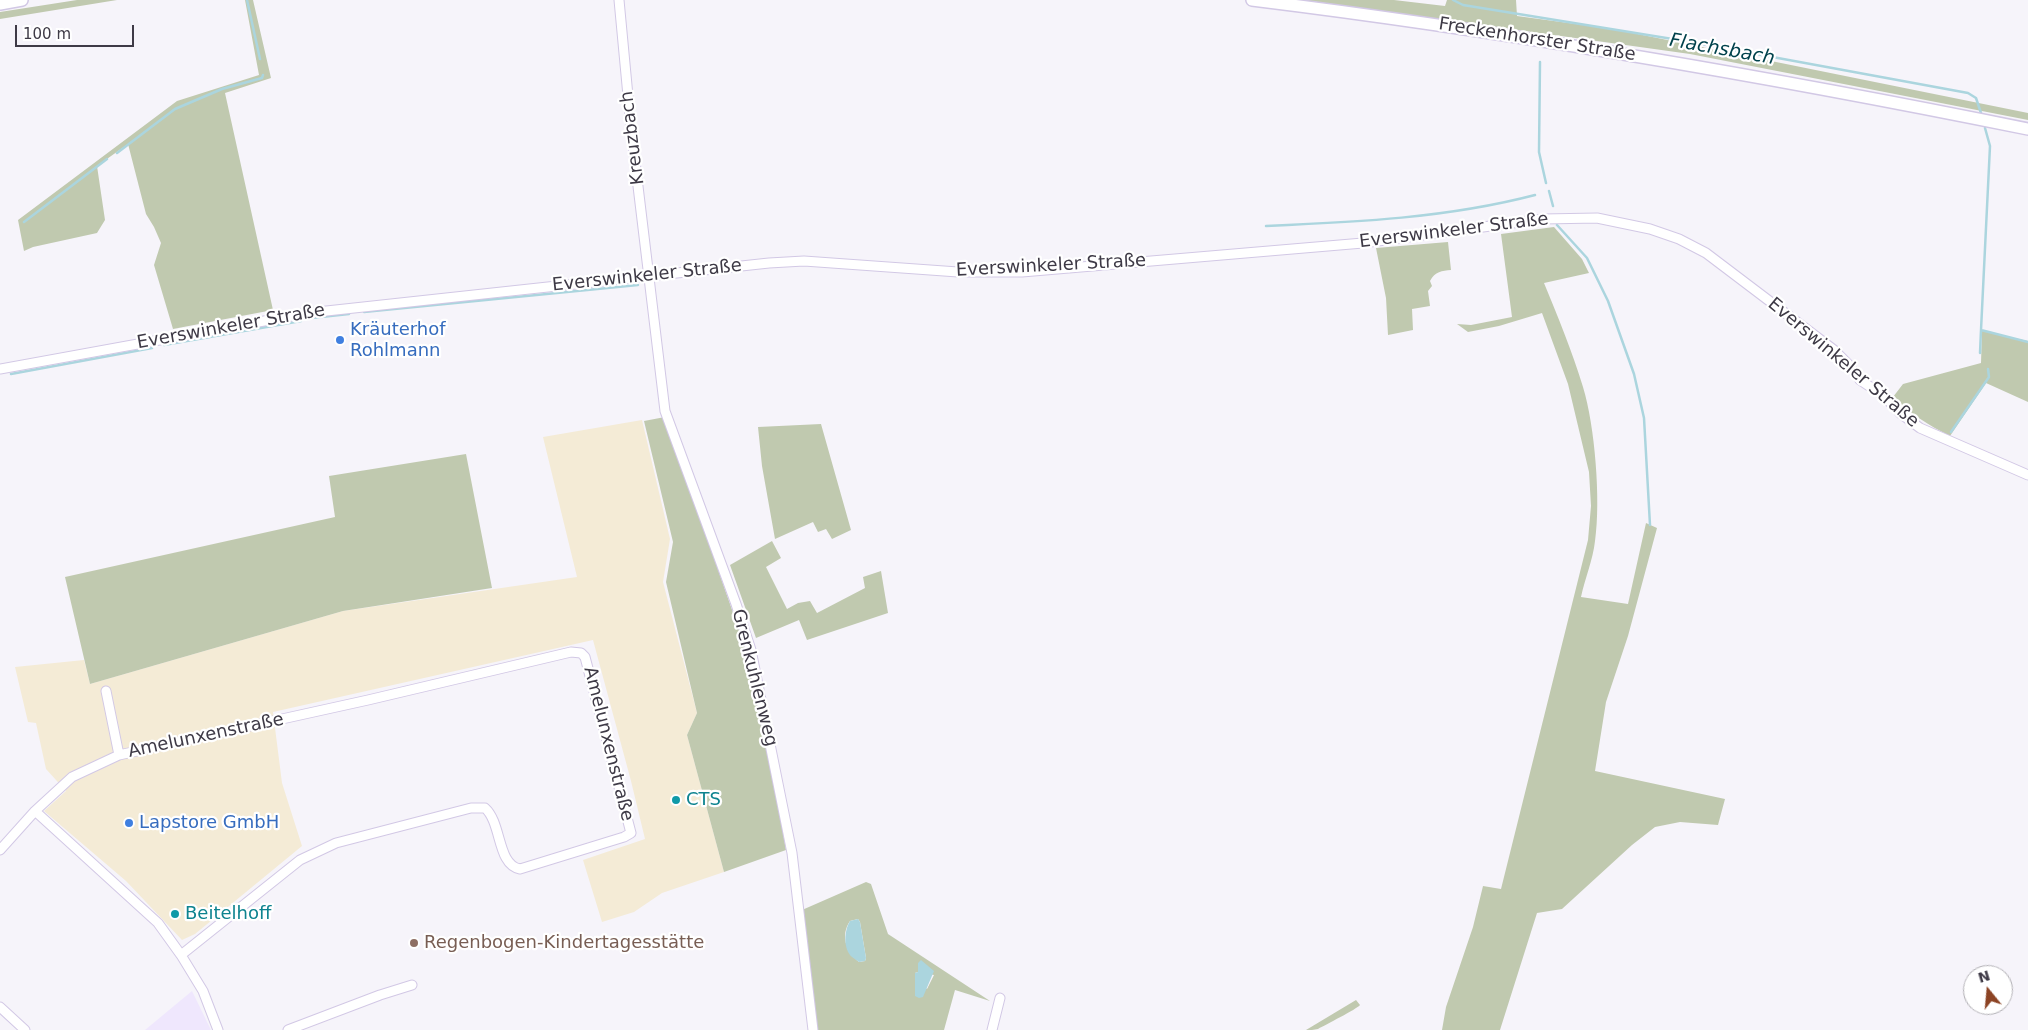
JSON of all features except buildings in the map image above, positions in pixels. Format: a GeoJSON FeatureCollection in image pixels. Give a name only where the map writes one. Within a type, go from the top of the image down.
{"type":"FeatureCollection","features":[{"type":"Feature","properties":{"kind":"main road"},"geometry":{"type":"LineString","coordinates":[[0,4],[22,0]]}},
{"type":"Feature","properties":{"kind":"main road","name":"Freckenhorster Straße"},"geometry":{"type":"LineString","coordinates":[[1252,0],[1444,25],[1694,65],[1870,97],[2028,129]]}},
{"type":"Feature","properties":{"kind":"street","name":"Kreuzbach"},"geometry":{"type":"LineString","coordinates":[[619,0],[648,276]]}},
{"type":"Feature","properties":{"kind":"street","name":"Everswinkeler Straße"},"geometry":{"type":"LineString","coordinates":[[0,369],[308,313],[804,261],[958,272],[1022,272],[1363,243],[1543,219],[1597,218],[1650,229],[1679,239],[1706,253],[1834,350],[1860,380],[1884,396],[1900,413],[1920,428],[2028,475]]}},
{"type":"Feature","properties":{"kind":"street","name":"Grenkuhlenweg"},"geometry":{"type":"LineString","coordinates":[[648,276],[665,411],[751,650],[792,853],[813,1030]]}},
{"type":"Feature","properties":{"kind":"street","name":"Amelunxenstraße"},"geometry":{"type":"LineString","coordinates":[[0,850],[72,776],[119,755],[377,698],[570,652],[581,653],[585,657],[631,833],[624,837],[520,870],[507,862],[493,818],[485,808],[471,808],[336,843],[300,860],[181,955]]}},
{"type":"Feature","properties":{"kind":"street","name":"Amelunxenstraße"},"geometry":{"type":"LineString","coordinates":[[106,691],[119,755]]}},
{"type":"Feature","properties":{"kind":"street"},"geometry":{"type":"LineString","coordinates":[[36,811],[158,923],[181,955],[203,991],[218,1030]]}},
{"type":"Feature","properties":{"kind":"street"},"geometry":{"type":"LineString","coordinates":[[288,1030],[363,1001],[412,985]]}},
{"type":"Feature","properties":{"kind":"street"},"geometry":{"type":"LineString","coordinates":[[992,1030],[1000,998]]}},
{"type":"Feature","properties":{"kind":"street"},"geometry":{"type":"LineString","coordinates":[[0,1007],[26,1030]]}},
{"type":"Feature","properties":{"kind":"shaded area"},"geometry":{"type":"Polygon","coordinates":[[[642,420],[670,539],[663,582],[697,713],[687,735],[724,872],[662,893],[634,912],[602,922],[583,860],[645,839],[593,640],[273,712],[282,783],[302,846],[195,934],[182,940],[126,881],[44,811],[66,791],[46,769],[36,723],[28,722],[15,667],[84,660],[90,684],[343,611],[577,577],[543,437],[642,420]]]}},
{"type":"Feature","properties":{"kind":"shaded area"},"geometry":{"type":"Polygon","coordinates":[[[192,991],[211,1030],[145,1030],[192,991]]]}},
{"type":"Feature","properties":{"kind":"green space"},"geometry":{"type":"Polygon","coordinates":[[[77,0],[117,0],[0,19],[0,12],[77,0]]]}},
{"type":"Feature","properties":{"kind":"green space"},"geometry":{"type":"Polygon","coordinates":[[[245,0],[253,0],[271,78],[225,93],[273,310],[173,329],[154,265],[161,243],[146,214],[128,144],[97,166],[105,220],[97,233],[33,247],[24,251],[18,220],[177,101],[259,75],[245,0]]]}},
{"type":"Feature","properties":{"kind":"green space"},"geometry":{"type":"Polygon","coordinates":[[[1303,0],[1394,0],[1445,6],[1447,0],[1516,0],[1517,16],[1613,29],[2028,113],[2028,120],[1690,54],[1303,0]]]}},
{"type":"Feature","properties":{"kind":"green space"},"geometry":{"type":"Polygon","coordinates":[[[1554,227],[1582,259],[1589,273],[1544,283],[1570,347],[1583,387],[1594,442],[1597,524],[1593,555],[1581,597],[1628,604],[1646,523],[1657,528],[1628,636],[1606,702],[1595,771],[1725,799],[1718,825],[1680,822],[1655,827],[1632,845],[1562,909],[1537,913],[1500,1030],[1442,1030],[1446,1007],[1473,927],[1483,886],[1501,889],[1588,540],[1591,506],[1589,472],[1568,384],[1542,313],[1499,326],[1468,332],[1457,324],[1471,325],[1512,317],[1501,234],[1554,227]]]}},
{"type":"Feature","properties":{"kind":"green space"},"geometry":{"type":"Polygon","coordinates":[[[1448,242],[1451,270],[1436,273],[1430,281],[1432,286],[1428,291],[1430,306],[1412,309],[1413,330],[1388,335],[1386,298],[1376,248],[1448,242]]]}},
{"type":"Feature","properties":{"kind":"green space"},"geometry":{"type":"Polygon","coordinates":[[[1982,331],[2028,341],[2028,402],[1986,383],[1950,436],[1920,419],[1893,397],[1903,384],[1981,363],[1982,331]]]}},
{"type":"Feature","properties":{"kind":"green space"},"geometry":{"type":"Polygon","coordinates":[[[665,417],[746,650],[768,747],[786,850],[724,872],[687,735],[697,713],[666,582],[673,542],[644,421],[665,417]]]}},
{"type":"Feature","properties":{"kind":"green space"},"geometry":{"type":"Polygon","coordinates":[[[821,424],[851,530],[832,539],[826,529],[818,532],[813,522],[775,539],[762,466],[758,427],[821,424]]]}},
{"type":"Feature","properties":{"kind":"green space"},"geometry":{"type":"Polygon","coordinates":[[[466,454],[492,588],[343,611],[90,684],[65,577],[335,517],[329,476],[466,454]]]}},
{"type":"Feature","properties":{"kind":"green space"},"geometry":{"type":"Polygon","coordinates":[[[772,541],[781,558],[766,567],[787,609],[798,603],[810,601],[817,613],[865,588],[863,577],[881,571],[888,613],[807,640],[799,620],[756,638],[730,565],[772,541]]]}},
{"type":"Feature","properties":{"kind":"green space"},"geometry":{"type":"Polygon","coordinates":[[[866,882],[871,884],[888,934],[990,1001],[955,990],[944,1030],[815,1030],[802,910],[866,882]],[[858,919],[850,921],[845,932],[845,938],[848,948],[859,962],[865,961],[866,958],[858,919]],[[915,973],[915,979],[927,989],[934,975],[915,973]]]}},
{"type":"Feature","properties":{"kind":"green space"},"geometry":{"type":"Polygon","coordinates":[[[1356,1000],[1360,1005],[1353,1010],[1318,1029],[1306,1030],[1356,1000]]]}},
{"type":"Feature","properties":{"kind":"water"},"geometry":{"type":"Polygon","coordinates":[[[858,919],[866,958],[865,961],[859,962],[849,954],[845,940],[850,921],[858,919]]]}},
{"type":"Feature","properties":{"kind":"water"},"geometry":{"type":"Polygon","coordinates":[[[921,960],[934,971],[923,997],[919,998],[915,996],[915,973],[918,972],[918,963],[921,960]]]}},
{"type":"Feature","properties":{"kind":"waterway"},"geometry":{"type":"LineString","coordinates":[[247,0],[260,59]]}},
{"type":"Feature","properties":{"kind":"waterway","name":"Flachsbach"},"geometry":{"type":"LineString","coordinates":[[1453,0],[1463,5],[1691,42],[1968,93],[1976,98],[1981,113]]}},
{"type":"Feature","properties":{"kind":"waterway"},"geometry":{"type":"LineString","coordinates":[[1540,62],[1539,152],[1546,183]]}},
{"type":"Feature","properties":{"kind":"waterway"},"geometry":{"type":"LineString","coordinates":[[117,153],[175,109],[222,89],[262,78],[263,75]]}},
{"type":"Feature","properties":{"kind":"waterway","name":"Flachsbach"},"geometry":{"type":"LineString","coordinates":[[1985,128],[1990,146],[1981,330],[2028,342]]}},
{"type":"Feature","properties":{"kind":"waterway"},"geometry":{"type":"LineString","coordinates":[[24,222],[107,159]]}},
{"type":"Feature","properties":{"kind":"waterway"},"geometry":{"type":"LineString","coordinates":[[1549,191],[1553,206]]}},
{"type":"Feature","properties":{"kind":"waterway"},"geometry":{"type":"LineString","coordinates":[[1266,226],[1402,218],[1469,209],[1535,195]]}},
{"type":"Feature","properties":{"kind":"waterway"},"geometry":{"type":"LineString","coordinates":[[1557,225],[1587,258],[1608,301],[1634,374],[1644,418],[1650,525]]}},
{"type":"Feature","properties":{"kind":"waterway"},"geometry":{"type":"LineString","coordinates":[[364,312],[638,285]]}},
{"type":"Feature","properties":{"kind":"waterway"},"geometry":{"type":"LineString","coordinates":[[312,318],[349,314]]}},
{"type":"Feature","properties":{"kind":"waterway"},"geometry":{"type":"LineString","coordinates":[[164,345],[301,321]]}},
{"type":"Feature","properties":{"kind":"waterway"},"geometry":{"type":"LineString","coordinates":[[1980,353],[1981,330]]}},
{"type":"Feature","properties":{"kind":"waterway"},"geometry":{"type":"LineString","coordinates":[[11,374],[152,348]]}},
{"type":"Feature","properties":{"kind":"waterway"},"geometry":{"type":"LineString","coordinates":[[1951,432],[1989,377],[1988,369]]}},
{"type":"Feature","properties":{"kind":"place","name":"Kräuterhof Rohlmann"},"geometry":{"type":"Point","coordinates":[340,340]}},
{"type":"Feature","properties":{"kind":"place","name":"CTS"},"geometry":{"type":"Point","coordinates":[676,800]}},
{"type":"Feature","properties":{"kind":"place","name":"Lapstore GmbH"},"geometry":{"type":"Point","coordinates":[129,823]}},
{"type":"Feature","properties":{"kind":"place","name":"Beitelhoff"},"geometry":{"type":"Point","coordinates":[175,914]}},
{"type":"Feature","properties":{"kind":"place","name":"Regenbogen-Kindertagesstätte"},"geometry":{"type":"Point","coordinates":[414,943]}}]}
